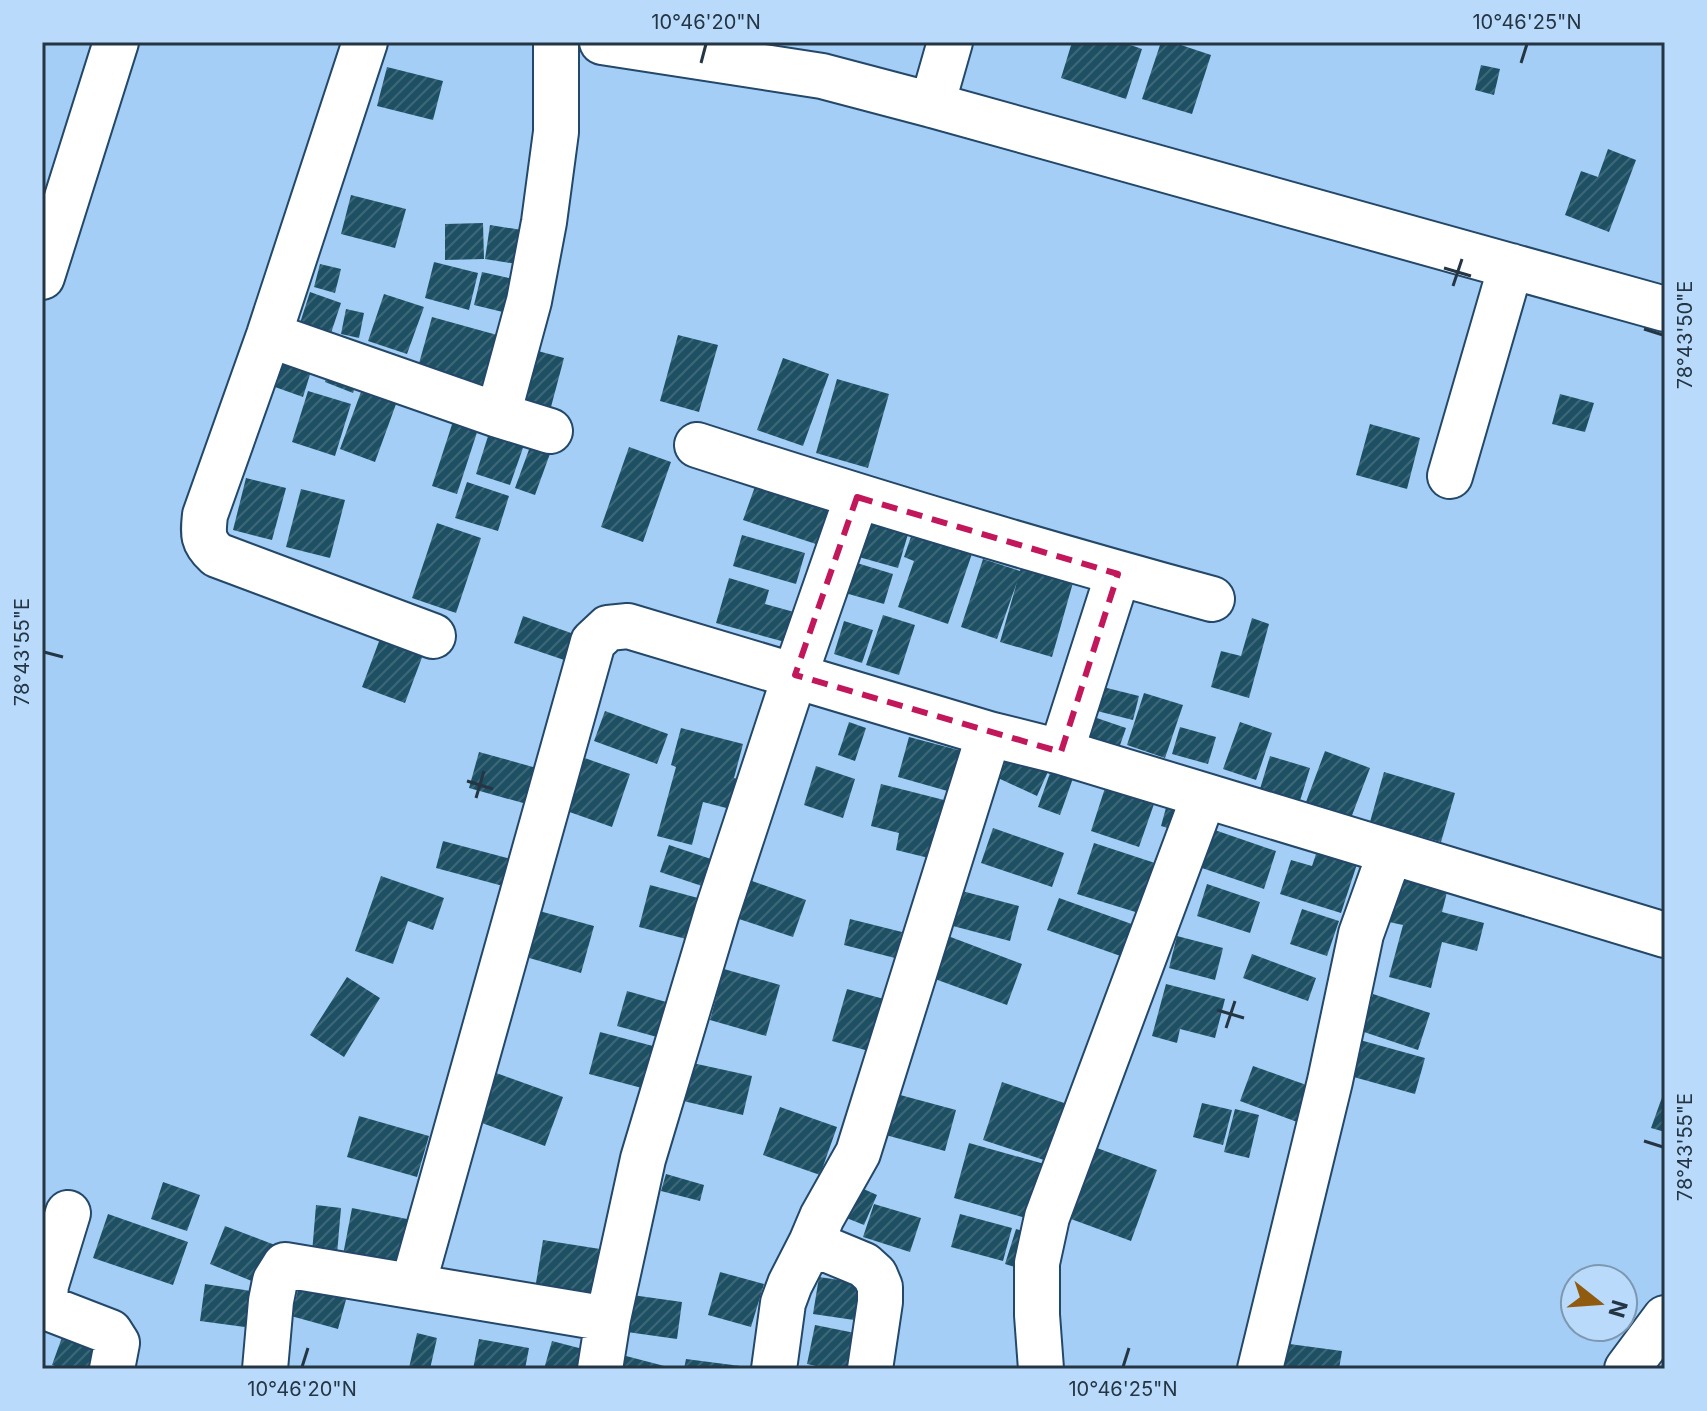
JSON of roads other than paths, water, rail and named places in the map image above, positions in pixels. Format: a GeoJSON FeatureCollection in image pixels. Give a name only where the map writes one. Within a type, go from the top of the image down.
{"type":"FeatureCollection","features":[{"type":"Feature","properties":{"kind":"street"},"geometry":{"type":"LineString","coordinates":[[42,277],[116,42]]}},
{"type":"Feature","properties":{"kind":"street"},"geometry":{"type":"LineString","coordinates":[[365,42],[269,335],[205,515],[203,533],[208,547],[217,555],[433,636]]}},
{"type":"Feature","properties":{"kind":"street"},"geometry":{"type":"LineString","coordinates":[[498,415],[529,301],[544,222],[556,132],[556,42]]}},
{"type":"Feature","properties":{"kind":"street"},"geometry":{"type":"LineString","coordinates":[[602,42],[822,76],[1665,309]]}},
{"type":"Feature","properties":{"kind":"street"},"geometry":{"type":"LineString","coordinates":[[932,105],[950,42]]}},
{"type":"Feature","properties":{"kind":"street"},"geometry":{"type":"LineString","coordinates":[[1450,476],[1511,266]]}},
{"type":"Feature","properties":{"kind":"street"},"geometry":{"type":"LineString","coordinates":[[269,335],[550,431]]}},
{"type":"Feature","properties":{"kind":"street"},"geometry":{"type":"LineString","coordinates":[[697,445],[857,497],[1212,599]]}},
{"type":"Feature","properties":{"kind":"street"},"geometry":{"type":"LineString","coordinates":[[600,1369],[643,1159],[717,912],[857,497]]}},
{"type":"Feature","properties":{"kind":"street"},"geometry":{"type":"LineString","coordinates":[[1061,752],[1118,574]]}},
{"type":"Feature","properties":{"kind":"street"},"geometry":{"type":"LineString","coordinates":[[413,1285],[593,642],[608,628],[628,626],[989,734],[1061,752],[1665,935]]}},
{"type":"Feature","properties":{"kind":"street"},"geometry":{"type":"LineString","coordinates":[[774,1369],[783,1303],[822,1217],[858,1153],[989,734]]}},
{"type":"Feature","properties":{"kind":"street"},"geometry":{"type":"LineString","coordinates":[[1041,1369],[1037,1263],[1047,1217],[1204,796]]}},
{"type":"Feature","properties":{"kind":"street"},"geometry":{"type":"LineString","coordinates":[[1260,1369],[1330,1081],[1361,934],[1390,853]]}},
{"type":"Feature","properties":{"kind":"street"},"geometry":{"type":"LineString","coordinates":[[68,1213],[46,1285],[45,1299],[53,1310],[110,1332],[117,1343],[112,1369]]}},
{"type":"Feature","properties":{"kind":"street"},"geometry":{"type":"LineString","coordinates":[[811,1243],[864,1265],[875,1275],[880,1287],[880,1302],[870,1369]]}},
{"type":"Feature","properties":{"kind":"street"},"geometry":{"type":"LineString","coordinates":[[265,1369],[271,1301],[275,1281],[285,1265],[608,1319]]}},
{"type":"Feature","properties":{"kind":"street"},"geometry":{"type":"LineString","coordinates":[[1627,1369],[1665,1318]]}}]}
